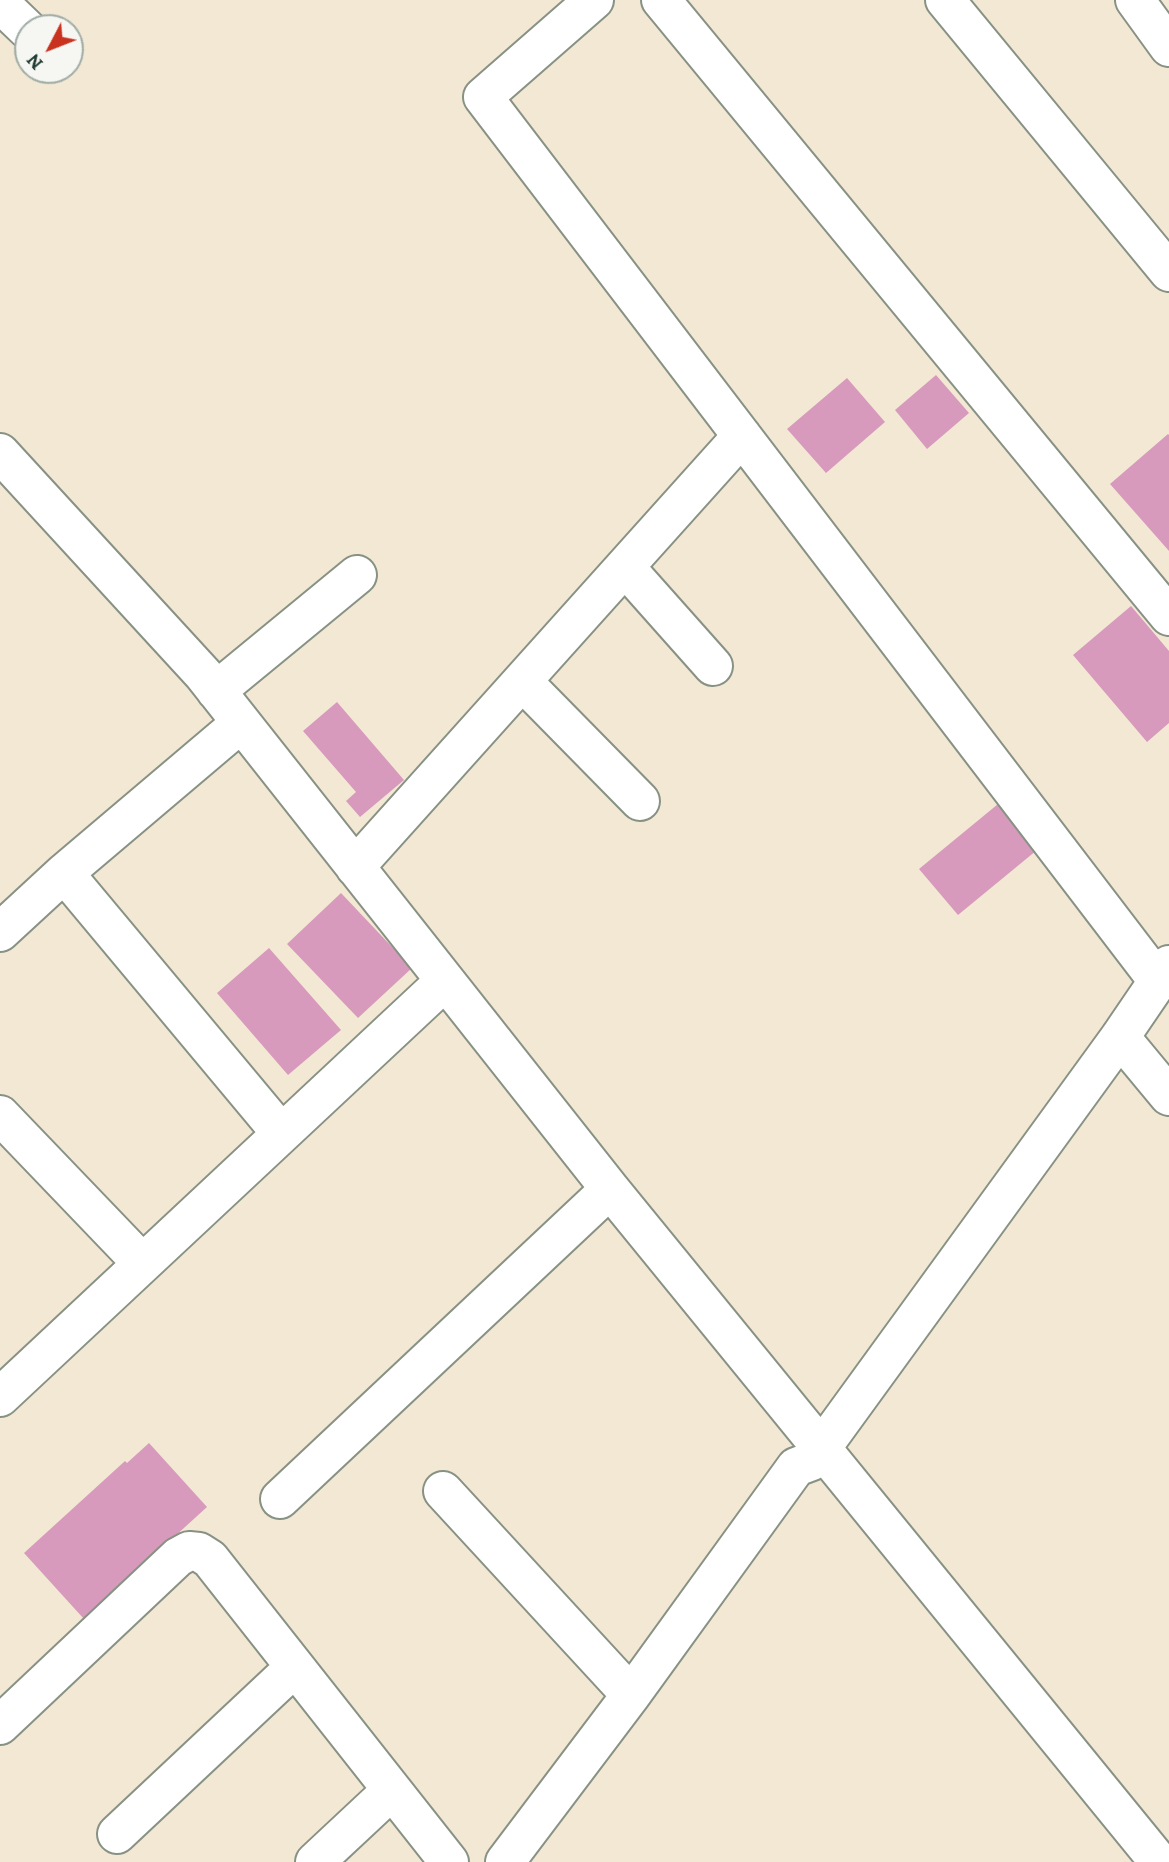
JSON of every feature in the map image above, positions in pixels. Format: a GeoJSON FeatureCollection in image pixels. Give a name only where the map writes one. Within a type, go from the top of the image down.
{"type":"FeatureCollection","features":[{"type":"Feature","properties":{"kind":"street"},"geometry":{"type":"LineString","coordinates":[[505,1862],[631,1695],[796,1467],[817,1454],[1120,1037],[1163,973],[742,436],[483,97],[594,0]]}},
{"type":"Feature","properties":{"kind":"street"},"geometry":{"type":"LineString","coordinates":[[661,0],[1169,616]]}},
{"type":"Feature","properties":{"kind":"street"},"geometry":{"type":"LineString","coordinates":[[945,0],[1169,272]]}},
{"type":"Feature","properties":{"kind":"street"},"geometry":{"type":"LineString","coordinates":[[1135,0],[1169,47]]}},
{"type":"Feature","properties":{"kind":"street"},"geometry":{"type":"LineString","coordinates":[[0,3],[14,16]]}},
{"type":"Feature","properties":{"kind":"street"},"geometry":{"type":"LineString","coordinates":[[355,867],[742,436]]}},
{"type":"Feature","properties":{"kind":"street"},"geometry":{"type":"LineString","coordinates":[[0,453],[216,691],[817,1454],[1159,1862]]}},
{"type":"Feature","properties":{"kind":"street"},"geometry":{"type":"LineString","coordinates":[[625,567],[713,666]]}},
{"type":"Feature","properties":{"kind":"street"},"geometry":{"type":"LineString","coordinates":[[216,691],[358,575]]}},
{"type":"Feature","properties":{"kind":"street"},"geometry":{"type":"LineString","coordinates":[[522,681],[639,801]]}},
{"type":"Feature","properties":{"kind":"street"},"geometry":{"type":"LineString","coordinates":[[0,932],[64,873],[241,723]]}},
{"type":"Feature","properties":{"kind":"street"},"geometry":{"type":"LineString","coordinates":[[64,873],[281,1133]]}},
{"type":"Feature","properties":{"kind":"street"},"geometry":{"type":"LineString","coordinates":[[2,1392],[445,981]]}},
{"type":"Feature","properties":{"kind":"street"},"geometry":{"type":"LineString","coordinates":[[1120,1037],[1169,1096]]}},
{"type":"Feature","properties":{"kind":"street"},"geometry":{"type":"LineString","coordinates":[[0,1115],[142,1263]]}},
{"type":"Feature","properties":{"kind":"street"},"geometry":{"type":"LineString","coordinates":[[280,1499],[610,1189]]}},
{"type":"Feature","properties":{"kind":"street"},"geometry":{"type":"LineString","coordinates":[[532,1862],[731,1587],[802,1502],[814,1475],[817,1454]]}},
{"type":"Feature","properties":{"kind":"street"},"geometry":{"type":"LineString","coordinates":[[443,1491],[631,1695]]}},
{"type":"Feature","properties":{"kind":"street"},"geometry":{"type":"LineString","coordinates":[[0,1725],[178,1557],[189,1551],[199,1552],[210,1559],[449,1862]]}},
{"type":"Feature","properties":{"kind":"street"},"geometry":{"type":"LineString","coordinates":[[117,1834],[295,1667]]}},
{"type":"Feature","properties":{"kind":"street"},"geometry":{"type":"LineString","coordinates":[[314,1862],[392,1790]]}},
{"type":"Feature","properties":{"kind":"building"},"geometry":{"type":"Polygon","coordinates":[[[936,375],[969,413],[927,449],[895,410],[936,375]]]}},
{"type":"Feature","properties":{"kind":"building"},"geometry":{"type":"Polygon","coordinates":[[[847,378],[885,422],[826,473],[787,429],[847,378]]]}},
{"type":"Feature","properties":{"kind":"building"},"geometry":{"type":"Polygon","coordinates":[[[1169,435],[1169,551],[1110,484],[1169,435]]]}},
{"type":"Feature","properties":{"kind":"building"},"geometry":{"type":"Polygon","coordinates":[[[1131,606],[1169,651],[1169,723],[1147,742],[1073,655],[1131,606]]]}},
{"type":"Feature","properties":{"kind":"building"},"geometry":{"type":"Polygon","coordinates":[[[337,702],[404,780],[360,817],[346,801],[356,792],[303,731],[337,702]]]}},
{"type":"Feature","properties":{"kind":"building"},"geometry":{"type":"Polygon","coordinates":[[[1009,795],[1048,841],[958,915],[919,869],[1009,795]]]}},
{"type":"Feature","properties":{"kind":"building"},"geometry":{"type":"Polygon","coordinates":[[[341,893],[412,968],[358,1018],[287,944],[341,893]]]}},
{"type":"Feature","properties":{"kind":"building"},"geometry":{"type":"Polygon","coordinates":[[[269,948],[341,1030],[288,1075],[217,993],[269,948]]]}},
{"type":"Feature","properties":{"kind":"building"},"geometry":{"type":"Polygon","coordinates":[[[149,1443],[207,1507],[84,1619],[24,1553],[125,1461],[127,1463],[149,1443]]]}}]}
